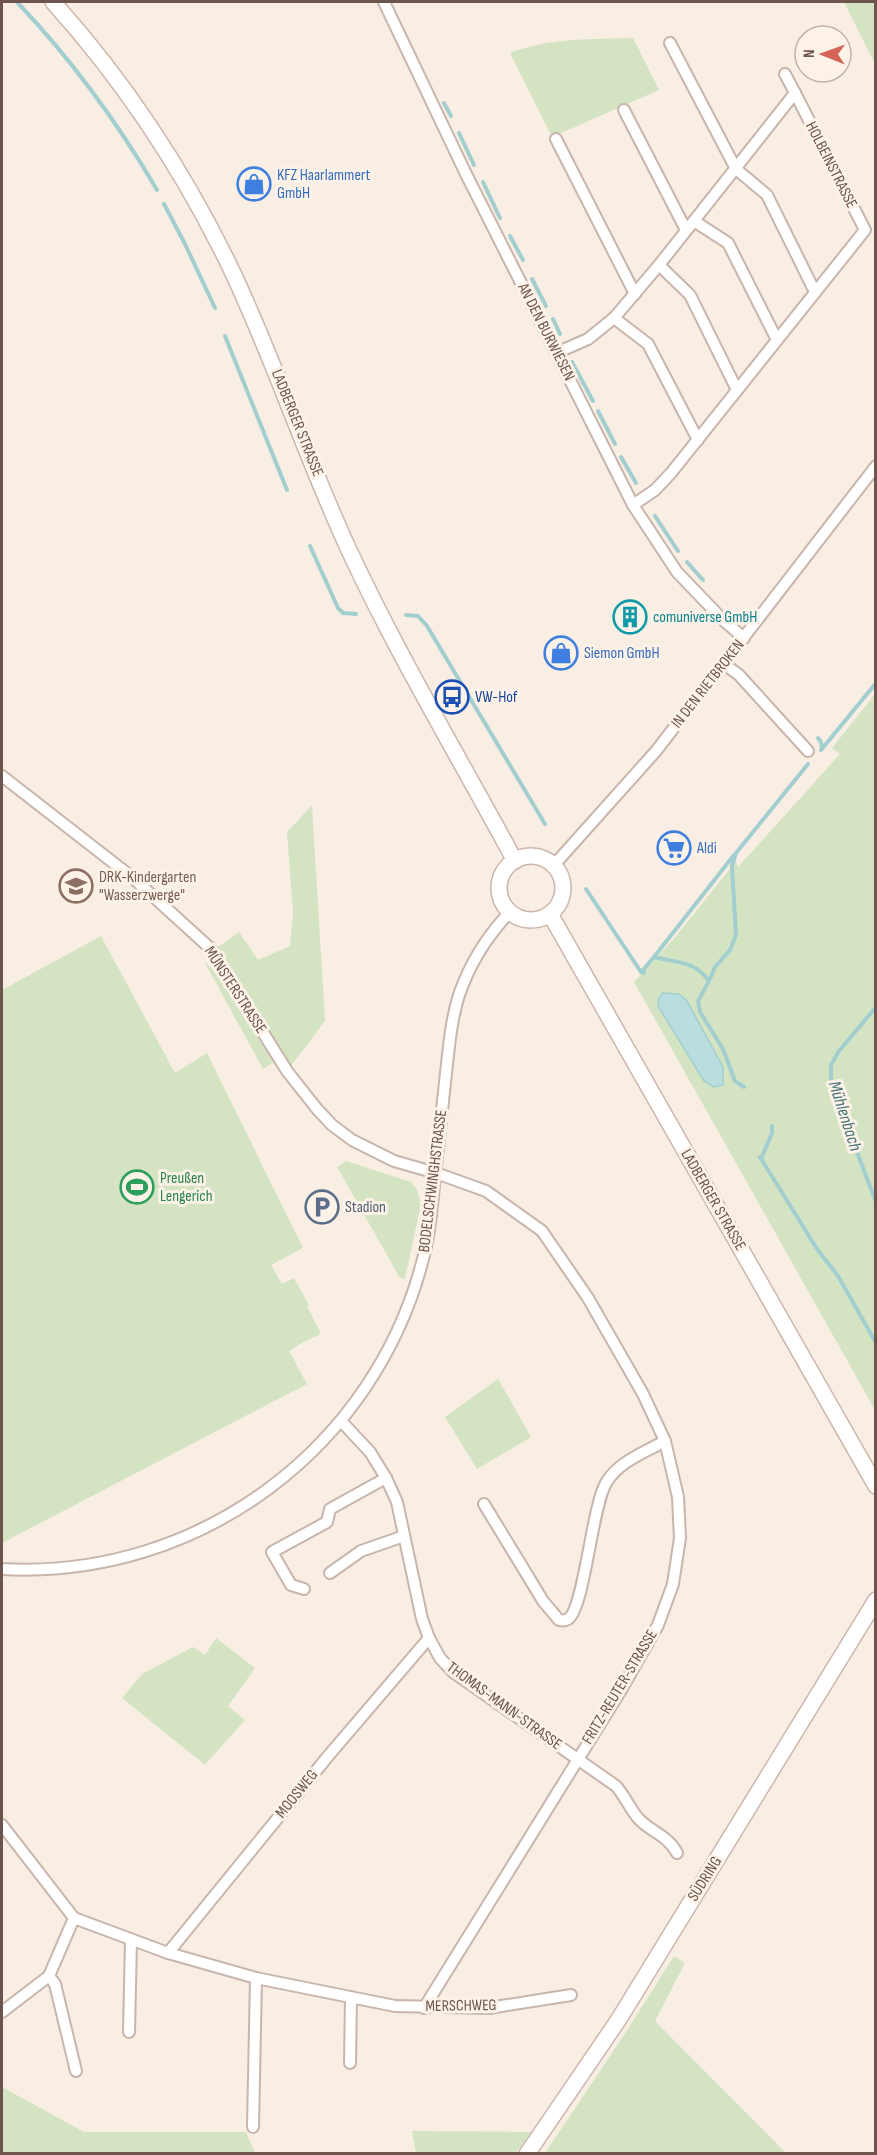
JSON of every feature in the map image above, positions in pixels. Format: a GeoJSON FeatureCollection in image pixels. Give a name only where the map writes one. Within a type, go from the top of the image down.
{"type":"FeatureCollection","features":[{"type":"Feature","properties":{"kind":"main road","name":"LADBERGER STRASSE"},"geometry":{"type":"LineString","coordinates":[[53,2],[101,57],[140,111],[196,202],[232,271],[347,546],[384,623],[515,861]]}},
{"type":"Feature","properties":{"kind":"main road"},"geometry":{"type":"LineString","coordinates":[[535,856],[554,865],[559,873],[563,891],[556,908],[542,918],[525,919],[510,912],[500,895],[500,885],[507,867],[524,857],[535,856]]}},
{"type":"Feature","properties":{"kind":"main road","name":"LADBERGER STRASSE"},"geometry":{"type":"LineString","coordinates":[[550,914],[870,1468],[876,1486]]}},
{"type":"Feature","properties":{"kind":"main road","name":"SÜDRING"},"geometry":{"type":"LineString","coordinates":[[527,2154],[619,2019],[871,1612],[876,1600]]}},
{"type":"Feature","properties":{"kind":"street","name":"AN DEN BURWIESEN"},"geometry":{"type":"LineString","coordinates":[[384,2],[466,174],[633,505],[677,572],[723,620],[744,638]]}},
{"type":"Feature","properties":{"kind":"street"},"geometry":{"type":"LineString","coordinates":[[670,44],[736,169],[767,195],[815,291]]}},
{"type":"Feature","properties":{"kind":"street","name":"HOLBEINSTRASSE"},"geometry":{"type":"LineString","coordinates":[[633,505],[655,490],[698,440],[865,230],[784,74]]}},
{"type":"Feature","properties":{"kind":"street"},"geometry":{"type":"LineString","coordinates":[[556,352],[588,339],[614,318],[659,266],[795,93]]}},
{"type":"Feature","properties":{"kind":"street"},"geometry":{"type":"LineString","coordinates":[[624,110],[686,230]]}},
{"type":"Feature","properties":{"kind":"street"},"geometry":{"type":"LineString","coordinates":[[555,139],[635,294]]}},
{"type":"Feature","properties":{"kind":"street"},"geometry":{"type":"LineString","coordinates":[[694,221],[728,243],[777,340]]}},
{"type":"Feature","properties":{"kind":"street"},"geometry":{"type":"LineString","coordinates":[[659,266],[690,295],[737,390]]}},
{"type":"Feature","properties":{"kind":"street"},"geometry":{"type":"LineString","coordinates":[[614,318],[648,344],[698,440]]}},
{"type":"Feature","properties":{"kind":"street","name":"IN DEN RIETBROKEN"},"geometry":{"type":"LineString","coordinates":[[554,865],[657,751],[876,466]]}},
{"type":"Feature","properties":{"kind":"street"},"geometry":{"type":"LineString","coordinates":[[724,664],[739,675],[808,751]]}},
{"type":"Feature","properties":{"kind":"street","name":"MÜNSTERSTRASSE"},"geometry":{"type":"LineString","coordinates":[[2,776],[133,878],[211,949],[287,1071],[332,1125],[352,1140],[394,1161],[436,1173]]}},
{"type":"Feature","properties":{"kind":"street","name":"BODELSCHWINGHSTRASSE"},"geometry":{"type":"LineString","coordinates":[[2,1569],[48,1569],[114,1560],[167,1544],[218,1522],[252,1502],[298,1465],[360,1398],[403,1318],[425,1254],[449,1048],[459,996],[480,948],[510,912]]}},
{"type":"Feature","properties":{"kind":"street","name":"FRITZ-REUTER-STRASSE"},"geometry":{"type":"LineString","coordinates":[[424,2008],[639,1661],[658,1625],[673,1584],[680,1538],[678,1497],[665,1441],[644,1394],[588,1298],[542,1231],[486,1191],[436,1173]]}},
{"type":"Feature","properties":{"kind":"street","name":"THOMAS-MANN-STRASSE"},"geometry":{"type":"LineString","coordinates":[[341,1421],[370,1452],[397,1502],[422,1619],[440,1658],[453,1671],[616,1786],[638,1819],[672,1843],[677,1853]]}},
{"type":"Feature","properties":{"kind":"street"},"geometry":{"type":"LineString","coordinates":[[484,1504],[543,1601],[559,1620],[565,1621],[570,1618],[577,1604],[596,1516],[606,1483],[625,1463],[665,1441]]}},
{"type":"Feature","properties":{"kind":"street"},"geometry":{"type":"LineString","coordinates":[[304,1589],[291,1585],[272,1552],[327,1522],[330,1509],[386,1478]]}},
{"type":"Feature","properties":{"kind":"street"},"geometry":{"type":"LineString","coordinates":[[330,1573],[361,1551],[404,1536]]}},
{"type":"Feature","properties":{"kind":"street","name":"MOOSWEG"},"geometry":{"type":"LineString","coordinates":[[168,1953],[329,1755],[429,1638]]}},
{"type":"Feature","properties":{"kind":"street"},"geometry":{"type":"LineString","coordinates":[[2,1825],[74,1918],[49,1976],[2,2012]]}},
{"type":"Feature","properties":{"kind":"street","name":"MERSCHWEG"},"geometry":{"type":"LineString","coordinates":[[74,1918],[168,1953],[256,1978],[395,2006],[489,2008],[571,1995]]}},
{"type":"Feature","properties":{"kind":"street"},"geometry":{"type":"LineString","coordinates":[[129,2032],[131,1940]]}},
{"type":"Feature","properties":{"kind":"street"},"geometry":{"type":"LineString","coordinates":[[49,1976],[55,1984],[76,2071]]}},
{"type":"Feature","properties":{"kind":"street"},"geometry":{"type":"LineString","coordinates":[[253,2127],[256,1978]]}},
{"type":"Feature","properties":{"kind":"street"},"geometry":{"type":"LineString","coordinates":[[350,2063],[351,1996]]}},
{"type":"Feature","properties":{"kind":"green space"},"geometry":{"type":"Polygon","coordinates":[[[844,2],[875,2],[875,64],[844,2]]]}},
{"type":"Feature","properties":{"kind":"green space"},"geometry":{"type":"Polygon","coordinates":[[[633,38],[659,90],[552,137],[510,53],[555,42],[633,38]]]}},
{"type":"Feature","properties":{"kind":"green space"},"geometry":{"type":"Polygon","coordinates":[[[875,694],[875,1410],[634,982],[677,935],[736,861],[738,867],[840,754],[832,748],[875,694]]]}},
{"type":"Feature","properties":{"kind":"green space"},"geometry":{"type":"Polygon","coordinates":[[[312,805],[325,1021],[291,1066],[218,947],[239,932],[258,960],[290,946],[293,912],[287,832],[312,805]]]}},
{"type":"Feature","properties":{"kind":"green space","name":"Preußen Lengerich"},"geometry":{"type":"Polygon","coordinates":[[[101,936],[175,1073],[207,1053],[303,1248],[271,1265],[282,1284],[294,1278],[321,1334],[289,1351],[307,1384],[2,1543],[2,990],[101,936]]]}},
{"type":"Feature","properties":{"kind":"green space"},"geometry":{"type":"Polygon","coordinates":[[[204,961],[215,972],[274,1062],[263,1069],[204,961]]]}},
{"type":"Feature","properties":{"kind":"green space"},"geometry":{"type":"Polygon","coordinates":[[[346,1161],[411,1182],[417,1191],[420,1208],[405,1279],[400,1278],[337,1167],[346,1161]]]}},
{"type":"Feature","properties":{"kind":"green space"},"geometry":{"type":"Polygon","coordinates":[[[498,1379],[531,1437],[477,1469],[445,1417],[498,1379]]]}},
{"type":"Feature","properties":{"kind":"green space"},"geometry":{"type":"Polygon","coordinates":[[[216,1638],[255,1668],[228,1706],[245,1720],[205,1765],[122,1698],[142,1674],[193,1647],[205,1655],[216,1638]]]}},
{"type":"Feature","properties":{"kind":"green space"},"geometry":{"type":"Polygon","coordinates":[[[674,1956],[685,1963],[655,2021],[786,2153],[545,2153],[624,2035],[674,1956]]]}},
{"type":"Feature","properties":{"kind":"green space"},"geometry":{"type":"Polygon","coordinates":[[[2,2087],[84,2132],[246,2132],[255,2153],[2,2153],[2,2087]]]}},
{"type":"Feature","properties":{"kind":"green space"},"geometry":{"type":"Polygon","coordinates":[[[412,2131],[532,2132],[516,2153],[416,2154],[412,2131]]]}},
{"type":"Feature","properties":{"kind":"water"},"geometry":{"type":"Polygon","coordinates":[[[663,993],[679,994],[687,1001],[723,1067],[723,1085],[714,1087],[704,1081],[658,1006],[659,998],[663,993]]]}},
{"type":"Feature","properties":{"kind":"waterway"},"geometry":{"type":"LineString","coordinates":[[17,2],[93,92],[157,190]]}},
{"type":"Feature","properties":{"kind":"waterway"},"geometry":{"type":"LineString","coordinates":[[444,103],[451,116]]}},
{"type":"Feature","properties":{"kind":"waterway"},"geometry":{"type":"LineString","coordinates":[[459,133],[474,165]]}},
{"type":"Feature","properties":{"kind":"waterway"},"geometry":{"type":"LineString","coordinates":[[483,182],[500,218]]}},
{"type":"Feature","properties":{"kind":"waterway"},"geometry":{"type":"LineString","coordinates":[[164,204],[215,308]]}},
{"type":"Feature","properties":{"kind":"waterway"},"geometry":{"type":"LineString","coordinates":[[510,236],[523,260]]}},
{"type":"Feature","properties":{"kind":"waterway"},"geometry":{"type":"LineString","coordinates":[[532,279],[546,306]]}},
{"type":"Feature","properties":{"kind":"waterway"},"geometry":{"type":"LineString","coordinates":[[553,319],[560,334]]}},
{"type":"Feature","properties":{"kind":"waterway"},"geometry":{"type":"LineString","coordinates":[[225,336],[287,490]]}},
{"type":"Feature","properties":{"kind":"waterway"},"geometry":{"type":"LineString","coordinates":[[572,362],[593,401]]}},
{"type":"Feature","properties":{"kind":"waterway"},"geometry":{"type":"LineString","coordinates":[[598,411],[615,444]]}},
{"type":"Feature","properties":{"kind":"waterway"},"geometry":{"type":"LineString","coordinates":[[621,457],[636,483]]}},
{"type":"Feature","properties":{"kind":"waterway"},"geometry":{"type":"LineString","coordinates":[[655,516],[678,551]]}},
{"type":"Feature","properties":{"kind":"waterway"},"geometry":{"type":"LineString","coordinates":[[310,546],[338,608],[343,613],[356,614]]}},
{"type":"Feature","properties":{"kind":"waterway"},"geometry":{"type":"LineString","coordinates":[[687,562],[703,580]]}},
{"type":"Feature","properties":{"kind":"waterway"},"geometry":{"type":"LineString","coordinates":[[406,615],[418,616],[427,626],[545,824]]}},
{"type":"Feature","properties":{"kind":"waterway"},"geometry":{"type":"LineString","coordinates":[[821,750],[876,683]]}},
{"type":"Feature","properties":{"kind":"waterway"},"geometry":{"type":"LineString","coordinates":[[818,738],[822,748]]}},
{"type":"Feature","properties":{"kind":"waterway"},"geometry":{"type":"LineString","coordinates":[[709,981],[715,967],[730,950],[736,935],[732,866],[736,853],[808,764]]}},
{"type":"Feature","properties":{"kind":"waterway"},"geometry":{"type":"LineString","coordinates":[[654,957],[734,855]]}},
{"type":"Feature","properties":{"kind":"waterway"},"geometry":{"type":"LineString","coordinates":[[586,889],[641,972],[643,970],[644,973]]}},
{"type":"Feature","properties":{"kind":"waterway"},"geometry":{"type":"LineString","coordinates":[[643,970],[654,957],[684,963],[703,974],[709,981],[698,1001],[700,1012],[723,1049],[735,1081],[744,1087]]}},
{"type":"Feature","properties":{"kind":"waterway","name":"Mühlenbach"},"geometry":{"type":"LineString","coordinates":[[876,1007],[839,1051],[831,1065],[831,1084],[876,1202]]}},
{"type":"Feature","properties":{"kind":"waterway"},"geometry":{"type":"LineString","coordinates":[[761,1159],[772,1133],[772,1126]]}},
{"type":"Feature","properties":{"kind":"waterway"},"geometry":{"type":"LineString","coordinates":[[760,1157],[817,1249],[838,1276],[876,1343]]}},
{"type":"Feature","properties":{"kind":"place","name":"KFZ Haarlammert GmbH"},"geometry":{"type":"Point","coordinates":[254,184]}},
{"type":"Feature","properties":{"kind":"place","name":"comuniverse GmbH"},"geometry":{"type":"Point","coordinates":[630,617]}},
{"type":"Feature","properties":{"kind":"place","name":"Siemon GmbH"},"geometry":{"type":"Point","coordinates":[561,653]}},
{"type":"Feature","properties":{"kind":"place","name":"VW-Hof"},"geometry":{"type":"Point","coordinates":[452,697]}},
{"type":"Feature","properties":{"kind":"place","name":"Aldi"},"geometry":{"type":"Point","coordinates":[674,848]}},
{"type":"Feature","properties":{"kind":"place","name":"DRK-Kindergarten \"Wasserzwerge\""},"geometry":{"type":"Point","coordinates":[76,886]}},
{"type":"Feature","properties":{"kind":"place","name":"Preußen Lengerich"},"geometry":{"type":"Point","coordinates":[137,1187]}},
{"type":"Feature","properties":{"kind":"place","name":"Stadion"},"geometry":{"type":"Point","coordinates":[322,1207]}}]}
